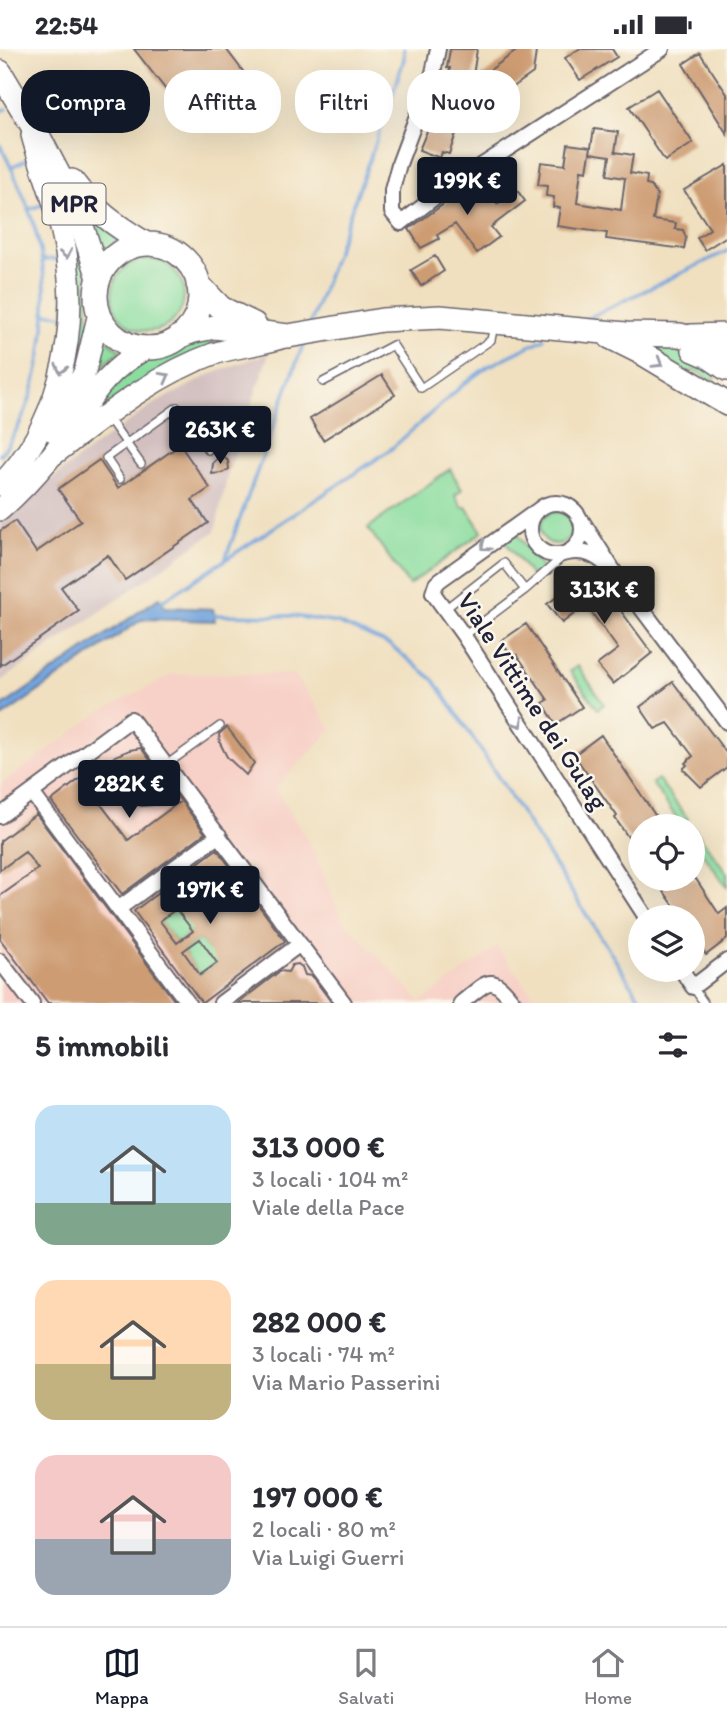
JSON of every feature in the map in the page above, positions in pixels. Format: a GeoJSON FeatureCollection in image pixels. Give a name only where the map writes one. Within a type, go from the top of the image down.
{"type":"FeatureCollection","features":[{"type":"Feature","properties":{"kind":"main road","name":"MPR"},"geometry":{"type":"LineString","coordinates":[[0,72],[21,107]]}},
{"type":"Feature","properties":{"kind":"main road","name":"MPR"},"geometry":{"type":"LineString","coordinates":[[0,485],[21,461],[47,414],[61,373],[66,344],[70,302],[64,244],[34,133]]}},
{"type":"Feature","properties":{"kind":"main road","name":"MPR"},"geometry":{"type":"LineString","coordinates":[[36,133],[76,208],[99,278]]}},
{"type":"Feature","properties":{"kind":"main road","name":"MPR"},"geometry":{"type":"LineString","coordinates":[[37,133],[96,210],[115,226],[146,244]]}},
{"type":"Feature","properties":{"kind":"main road"},"geometry":{"type":"LineString","coordinates":[[0,494],[41,451],[85,371],[99,313],[96,296],[99,278],[108,263],[121,251],[146,244],[163,247],[179,255],[191,268],[198,284],[221,308],[240,318],[291,335]]}},
{"type":"Feature","properties":{"kind":"main road"},"geometry":{"type":"LineString","coordinates":[[180,336],[191,324],[198,309],[198,284]]}},
{"type":"Feature","properties":{"kind":"main road"},"geometry":{"type":"LineString","coordinates":[[99,313],[115,335],[131,344],[149,347],[162,345],[194,331],[215,327],[291,335]]}},
{"type":"Feature","properties":{"kind":"main road"},"geometry":{"type":"LineString","coordinates":[[49,458],[141,390],[185,366],[220,352],[261,345],[291,335],[382,320],[440,317],[626,334],[677,344],[708,356],[727,369]]}},
{"type":"Feature","properties":{"kind":"main road"},"geometry":{"type":"LineString","coordinates":[[589,330],[642,353],[727,404]]}},
{"type":"Feature","properties":{"kind":"main road"},"geometry":{"type":"LineString","coordinates":[[626,334],[727,334]]}},
{"type":"Feature","properties":{"kind":"main road"},"geometry":{"type":"LineString","coordinates":[[680,335],[727,349]]}},
{"type":"Feature","properties":{"kind":"main road"},"geometry":{"type":"LineString","coordinates":[[0,510],[49,458],[103,381],[123,361],[149,347]]}},
{"type":"Feature","properties":{"kind":"street"},"geometry":{"type":"LineString","coordinates":[[438,49],[433,73],[392,190],[392,212],[401,223],[447,188],[662,49]]}},
{"type":"Feature","properties":{"kind":"street"},"geometry":{"type":"LineString","coordinates":[[615,573],[594,555],[580,551],[547,554],[537,548],[532,541],[530,524],[533,516],[552,503],[564,504],[577,515],[615,573],[727,722]]}},
{"type":"Feature","properties":{"kind":"street","name":"Viale Vittime dei Gulag"},"geometry":{"type":"LineString","coordinates":[[541,508],[436,585],[433,593],[464,636],[638,905]]}},
{"type":"Feature","properties":{"kind":"street"},"geometry":{"type":"LineString","coordinates":[[567,553],[577,545],[582,533],[577,515]]}},
{"type":"Feature","properties":{"kind":"street"},"geometry":{"type":"LineString","coordinates":[[0,817],[131,719],[344,1003]]}},
{"type":"Feature","properties":{"kind":"street"},"geometry":{"type":"LineString","coordinates":[[32,793],[188,1003]]}},
{"type":"Feature","properties":{"kind":"street"},"geometry":{"type":"LineString","coordinates":[[118,909],[219,835]]}},
{"type":"Feature","properties":{"kind":"street"},"geometry":{"type":"LineString","coordinates":[[222,1003],[300,944]]}},
{"type":"Feature","properties":{"kind":"street"},"geometry":{"type":"LineString","coordinates":[[0,961],[32,1003]]}},
{"type":"Feature","properties":{"kind":"street"},"geometry":{"type":"LineString","coordinates":[[705,970],[727,961]]}},
{"type":"Feature","properties":{"kind":"street"},"geometry":{"type":"LineString","coordinates":[[461,1003],[488,982],[494,982],[501,985],[514,1003]]}},
{"type":"Feature","properties":{"kind":"lane"},"geometry":{"type":"LineString","coordinates":[[323,382],[393,345],[421,388],[491,340],[494,321]]}},
{"type":"Feature","properties":{"kind":"lane"},"geometry":{"type":"LineString","coordinates":[[120,479],[106,458],[177,407],[208,450]]}},
{"type":"Feature","properties":{"kind":"lane"},"geometry":{"type":"LineString","coordinates":[[106,415],[141,464]]}},
{"type":"Feature","properties":{"kind":"lane"},"geometry":{"type":"LineString","coordinates":[[464,636],[525,590],[567,553]]}},
{"type":"Feature","properties":{"kind":"lane"},"geometry":{"type":"LineString","coordinates":[[444,610],[504,563],[525,590]]}},
{"type":"Feature","properties":{"kind":"lane"},"geometry":{"type":"LineString","coordinates":[[166,765],[219,726]]}},
{"type":"Feature","properties":{"kind":"lane"},"geometry":{"type":"LineString","coordinates":[[690,982],[704,1003]]}},
{"type":"Feature","properties":{"kind":"shaded area"},"geometry":{"type":"Polygon","coordinates":[[[269,353],[228,474],[215,531],[0,682],[0,519],[154,404],[211,374],[269,353]]]}},
{"type":"Feature","properties":{"kind":"shaded area"},"geometry":{"type":"Polygon","coordinates":[[[173,674],[294,674],[332,729],[275,788],[313,849],[342,919],[421,1002],[497,947],[539,1003],[0,1003],[0,785],[100,712],[173,674]]]}},
{"type":"Feature","properties":{"kind":"green space"},"geometry":{"type":"Polygon","coordinates":[[[62,200],[86,268],[89,325],[84,359],[53,410],[66,374],[62,200]]]}},
{"type":"Feature","properties":{"kind":"green space"},"geometry":{"type":"Polygon","coordinates":[[[86,206],[124,239],[115,243],[101,257],[86,206]]]}},
{"type":"Feature","properties":{"kind":"green space"},"geometry":{"type":"Polygon","coordinates":[[[155,259],[174,269],[182,281],[182,309],[174,321],[162,329],[141,331],[122,321],[114,309],[112,288],[122,269],[134,261],[155,259]]]}},
{"type":"Feature","properties":{"kind":"green space"},"geometry":{"type":"Polygon","coordinates":[[[210,334],[214,348],[79,425],[115,381],[136,364],[174,352],[210,334]]]}},
{"type":"Feature","properties":{"kind":"green space"},"geometry":{"type":"Polygon","coordinates":[[[103,337],[121,351],[107,361],[91,383],[103,337]]]}},
{"type":"Feature","properties":{"kind":"green space"},"geometry":{"type":"Polygon","coordinates":[[[639,345],[680,353],[718,373],[712,381],[696,371],[685,374],[639,345]]]}},
{"type":"Feature","properties":{"kind":"green space"},"geometry":{"type":"Polygon","coordinates":[[[450,469],[462,490],[455,495],[482,532],[409,585],[368,528],[450,469]]]}},
{"type":"Feature","properties":{"kind":"green space"},"geometry":{"type":"Polygon","coordinates":[[[556,512],[567,517],[572,528],[567,539],[556,544],[545,539],[540,528],[545,517],[556,512]]]}},
{"type":"Feature","properties":{"kind":"green space"},"geometry":{"type":"Polygon","coordinates":[[[515,532],[543,569],[532,577],[504,540],[515,532]]]}},
{"type":"Feature","properties":{"kind":"green space"},"geometry":{"type":"Polygon","coordinates":[[[578,666],[604,704],[598,709],[570,671],[578,666]]]}},
{"type":"Feature","properties":{"kind":"green space"},"geometry":{"type":"Polygon","coordinates":[[[658,779],[684,814],[674,814],[652,783],[658,779]]]}},
{"type":"Feature","properties":{"kind":"green space"},"geometry":{"type":"Polygon","coordinates":[[[705,843],[727,873],[727,887],[705,857],[705,843]]]}},
{"type":"Feature","properties":{"kind":"green space"},"geometry":{"type":"Polygon","coordinates":[[[216,879],[257,934],[200,975],[183,951],[200,939],[209,951],[236,930],[193,931],[177,943],[160,921],[216,879]]]}},
{"type":"Feature","properties":{"kind":"water"},"geometry":{"type":"Polygon","coordinates":[[[159,598],[165,607],[213,609],[215,621],[141,620],[0,718],[0,708],[159,598]]]}},
{"type":"Feature","properties":{"kind":"building"},"geometry":{"type":"Polygon","coordinates":[[[134,49],[226,49],[242,70],[164,70],[164,87],[134,49]]]}},
{"type":"Feature","properties":{"kind":"building"},"geometry":{"type":"Polygon","coordinates":[[[450,49],[477,49],[474,70],[447,68],[450,49]]]}},
{"type":"Feature","properties":{"kind":"building"},"geometry":{"type":"Polygon","coordinates":[[[519,49],[533,49],[536,52],[533,73],[520,82],[520,70],[490,70],[519,49]]]}},
{"type":"Feature","properties":{"kind":"building"},"geometry":{"type":"Polygon","coordinates":[[[579,49],[612,49],[617,57],[580,80],[565,58],[579,49]]]}},
{"type":"Feature","properties":{"kind":"building"},"geometry":{"type":"Polygon","coordinates":[[[700,53],[727,94],[727,134],[683,64],[700,53]]]}},
{"type":"Feature","properties":{"kind":"building"},"geometry":{"type":"Polygon","coordinates":[[[657,89],[693,143],[665,161],[629,107],[657,89]]]}},
{"type":"Feature","properties":{"kind":"building"},"geometry":{"type":"Polygon","coordinates":[[[594,129],[618,132],[615,152],[633,155],[630,173],[647,176],[646,185],[651,186],[657,195],[653,220],[676,223],[675,229],[683,230],[686,238],[684,249],[606,239],[607,233],[557,226],[560,208],[553,207],[554,197],[546,196],[547,186],[538,185],[541,162],[565,165],[568,144],[591,147],[594,129]],[[590,153],[587,171],[581,170],[577,203],[621,210],[625,178],[607,175],[610,156],[590,153]]]}},
{"type":"Feature","properties":{"kind":"building"},"geometry":{"type":"Polygon","coordinates":[[[426,133],[456,133],[449,154],[442,152],[440,158],[419,150],[426,133]]]}},
{"type":"Feature","properties":{"kind":"building"},"geometry":{"type":"Polygon","coordinates":[[[727,165],[727,236],[705,250],[697,238],[710,229],[684,190],[727,165]]]}},
{"type":"Feature","properties":{"kind":"building"},"geometry":{"type":"Polygon","coordinates":[[[476,181],[489,200],[492,197],[497,204],[516,189],[525,201],[491,227],[499,237],[477,253],[455,224],[437,235],[439,239],[421,248],[409,229],[476,181]]]}},
{"type":"Feature","properties":{"kind":"building"},"geometry":{"type":"Polygon","coordinates":[[[435,256],[444,271],[421,286],[411,270],[435,256]]]}},
{"type":"Feature","properties":{"kind":"building"},"geometry":{"type":"Polygon","coordinates":[[[382,375],[395,395],[323,440],[310,419],[382,375]]]}},
{"type":"Feature","properties":{"kind":"building"},"geometry":{"type":"Polygon","coordinates":[[[180,445],[210,488],[192,500],[208,523],[125,580],[108,555],[61,587],[79,611],[0,666],[0,531],[15,521],[36,552],[81,521],[58,489],[99,460],[118,488],[180,445]]]}},
{"type":"Feature","properties":{"kind":"building"},"geometry":{"type":"Polygon","coordinates":[[[219,457],[228,461],[229,469],[212,474],[213,463],[219,457]]]}},
{"type":"Feature","properties":{"kind":"building"},"geometry":{"type":"Polygon","coordinates":[[[590,574],[605,594],[607,592],[652,653],[613,684],[597,665],[618,649],[586,605],[562,623],[547,604],[590,574]]]}},
{"type":"Feature","properties":{"kind":"building"},"geometry":{"type":"Polygon","coordinates":[[[526,624],[582,707],[556,724],[543,703],[548,700],[517,655],[513,658],[501,641],[526,624]]]}},
{"type":"Feature","properties":{"kind":"building"},"geometry":{"type":"Polygon","coordinates":[[[673,682],[727,754],[727,767],[701,787],[683,769],[693,756],[668,723],[655,729],[640,707],[673,682]]]}},
{"type":"Feature","properties":{"kind":"building"},"geometry":{"type":"Polygon","coordinates":[[[227,727],[254,763],[246,775],[227,757],[220,743],[219,734],[227,727]]]}},
{"type":"Feature","properties":{"kind":"building"},"geometry":{"type":"Polygon","coordinates":[[[601,735],[654,814],[628,814],[628,837],[615,818],[617,816],[574,755],[601,735]]]}},
{"type":"Feature","properties":{"kind":"building"},"geometry":{"type":"Polygon","coordinates":[[[141,748],[205,833],[122,894],[51,801],[81,778],[128,840],[178,803],[142,806],[131,803],[119,797],[96,773],[115,756],[141,748]]]}},
{"type":"Feature","properties":{"kind":"building"},"geometry":{"type":"Polygon","coordinates":[[[36,814],[176,1003],[48,1003],[0,939],[0,896],[38,869],[25,852],[0,870],[0,841],[36,814]]]}},
{"type":"Feature","properties":{"kind":"building"},"geometry":{"type":"Polygon","coordinates":[[[217,849],[285,941],[202,1003],[134,911],[217,849]],[[176,909],[160,921],[177,943],[193,931],[176,909]],[[200,939],[183,951],[200,975],[217,963],[200,939]]]}},
{"type":"Feature","properties":{"kind":"building"},"geometry":{"type":"Polygon","coordinates":[[[664,891],[704,891],[719,914],[727,908],[727,939],[706,955],[705,905],[673,905],[664,891]]]}},
{"type":"Feature","properties":{"kind":"building"},"geometry":{"type":"Polygon","coordinates":[[[298,964],[305,975],[312,976],[332,1003],[238,1003],[280,971],[288,972],[292,965],[298,964]]]}},
{"type":"Feature","properties":{"kind":"waterway"},"geometry":{"type":"LineString","coordinates":[[310,325],[393,94],[404,59],[404,49]]}},
{"type":"Feature","properties":{"kind":"waterway"},"geometry":{"type":"LineString","coordinates":[[0,111],[7,109]]}},
{"type":"Feature","properties":{"kind":"waterway"},"geometry":{"type":"LineString","coordinates":[[0,145],[29,209],[40,250],[45,301],[44,329],[34,384],[14,434],[0,455]]}},
{"type":"Feature","properties":{"kind":"waterway"},"geometry":{"type":"LineString","coordinates":[[11,167],[28,159]]}},
{"type":"Feature","properties":{"kind":"waterway"},"geometry":{"type":"LineString","coordinates":[[29,209],[45,204]]}},
{"type":"Feature","properties":{"kind":"waterway"},"geometry":{"type":"LineString","coordinates":[[584,320],[727,251]]}},
{"type":"Feature","properties":{"kind":"waterway"},"geometry":{"type":"LineString","coordinates":[[42,260],[59,259]]}},
{"type":"Feature","properties":{"kind":"waterway"},"geometry":{"type":"LineString","coordinates":[[44,313],[61,315]]}},
{"type":"Feature","properties":{"kind":"waterway"},"geometry":{"type":"LineString","coordinates":[[225,560],[390,450],[465,383],[487,367],[544,339]]}},
{"type":"Feature","properties":{"kind":"waterway"},"geometry":{"type":"LineString","coordinates":[[159,603],[225,560],[304,342]]}},
{"type":"Feature","properties":{"kind":"waterway"},"geometry":{"type":"LineString","coordinates":[[211,615],[293,616],[338,623],[390,645],[434,680],[643,1003]]}}]}
